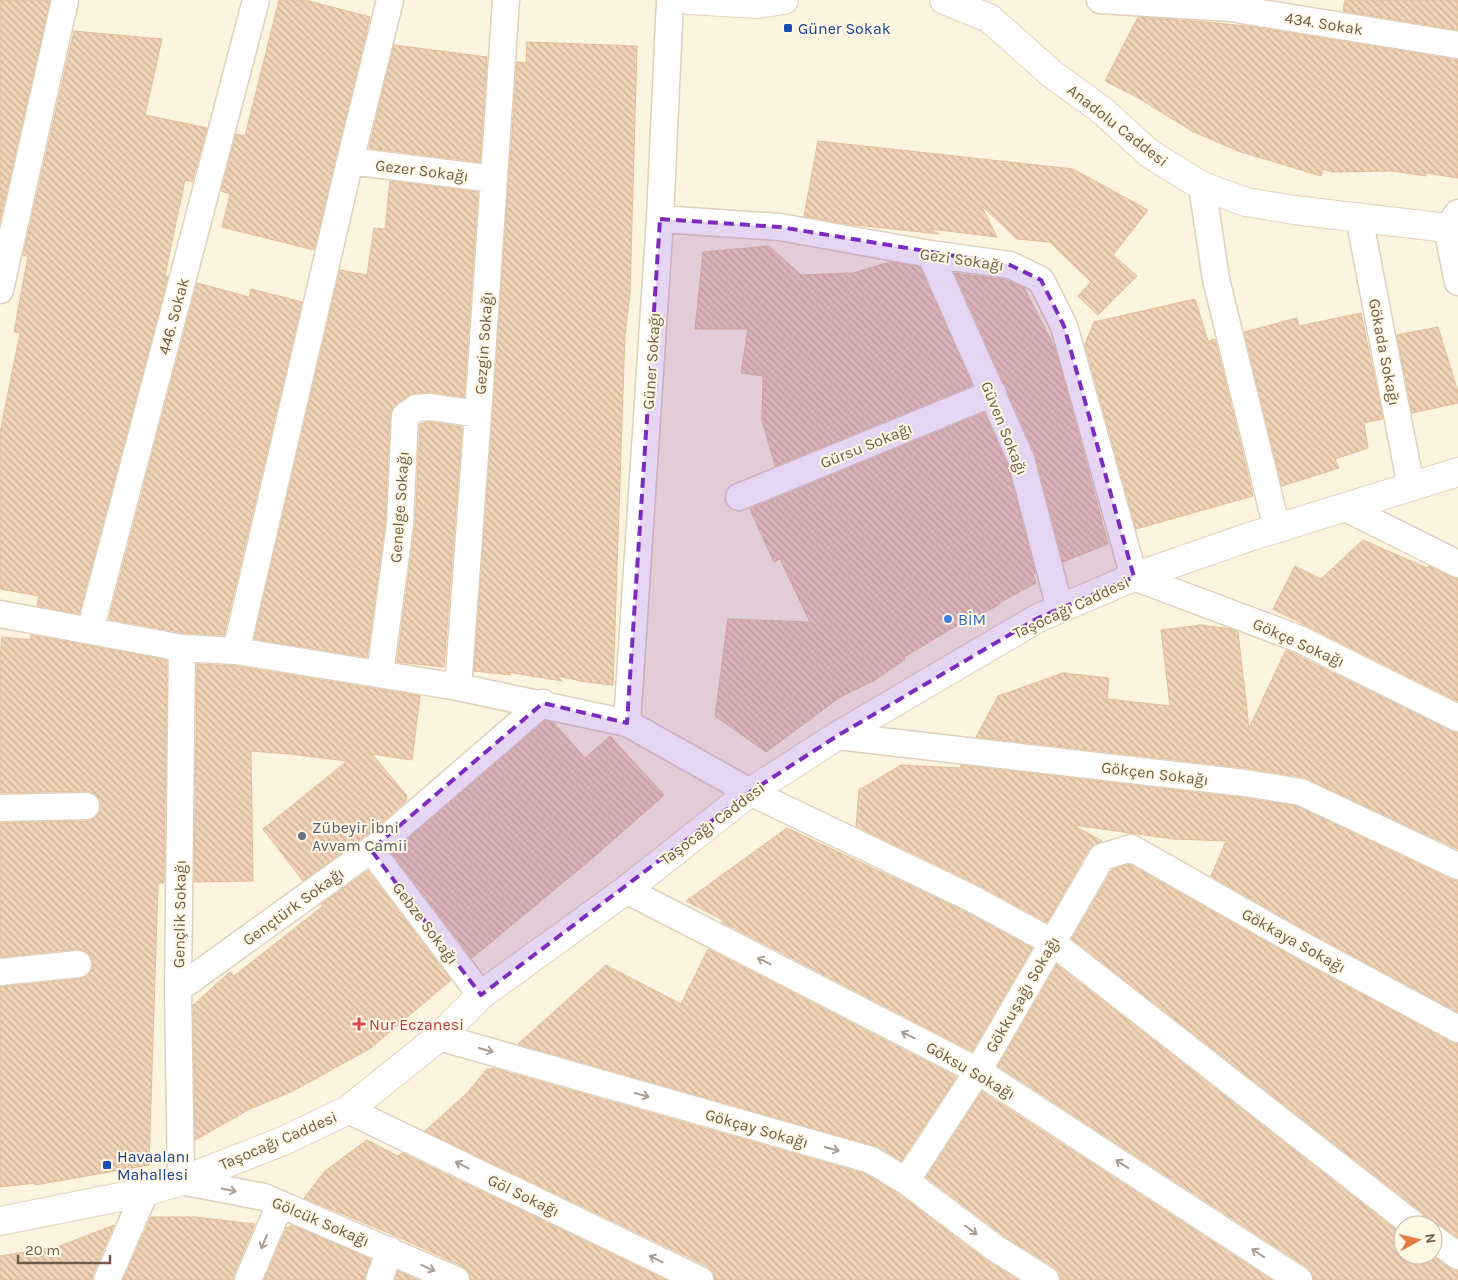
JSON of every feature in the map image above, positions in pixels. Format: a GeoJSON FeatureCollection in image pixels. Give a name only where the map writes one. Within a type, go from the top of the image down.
{"type":"FeatureCollection","features":[{"type":"Feature","properties":{"kind":"main road"},"geometry":{"type":"LineString","coordinates":[[689,0],[757,4],[784,0]]}},
{"type":"Feature","properties":{"kind":"main road","name":"Anadolu Caddesi"},"geometry":{"type":"LineString","coordinates":[[944,0],[989,18],[1052,74],[1104,112],[1150,154],[1202,186],[1246,202],[1294,210],[1454,225]]}},
{"type":"Feature","properties":{"kind":"main road","name":"Taşocağı Caddesi"},"geometry":{"type":"LineString","coordinates":[[0,1221],[145,1192],[181,1181],[283,1141],[348,1110],[439,1037],[481,995],[626,890],[750,792],[837,736],[1038,618],[1134,577],[1277,528],[1458,472]]}},
{"type":"Feature","properties":{"kind":"street"},"geometry":{"type":"LineString","coordinates":[[0,290],[4,246],[66,0]]}},
{"type":"Feature","properties":{"kind":"street","name":"446. Sokak"},"geometry":{"type":"LineString","coordinates":[[90,631],[256,0]]}},
{"type":"Feature","properties":{"kind":"street"},"geometry":{"type":"LineString","coordinates":[[236,651],[350,161],[390,0]]}},
{"type":"Feature","properties":{"kind":"street","name":"Gezgin Sokağı"},"geometry":{"type":"LineString","coordinates":[[458,686],[506,0]]}},
{"type":"Feature","properties":{"kind":"street","name":"Güner Sokağı"},"geometry":{"type":"LineString","coordinates":[[627,722],[660,219],[670,0]]}},
{"type":"Feature","properties":{"kind":"street","name":"434. Sokak"},"geometry":{"type":"LineString","coordinates":[[1100,0],[1230,8],[1458,45]]}},
{"type":"Feature","properties":{"kind":"street","name":"Gezer Sokağı"},"geometry":{"type":"LineString","coordinates":[[350,161],[494,179]]}},
{"type":"Feature","properties":{"kind":"street"},"geometry":{"type":"LineString","coordinates":[[1202,186],[1216,279],[1277,528]]}},
{"type":"Feature","properties":{"kind":"street","name":"Gökada Sokağı"},"geometry":{"type":"LineString","coordinates":[[1359,217],[1411,487]]}},
{"type":"Feature","properties":{"kind":"street","name":"Gezi Sokağı"},"geometry":{"type":"LineString","coordinates":[[660,219],[780,227],[930,254],[1010,265],[1041,280],[1064,326],[1134,577]]}},
{"type":"Feature","properties":{"kind":"street"},"geometry":{"type":"LineString","coordinates":[[1454,225],[1458,282]]}},
{"type":"Feature","properties":{"kind":"street","name":"Güven Sokağı"},"geometry":{"type":"LineString","coordinates":[[930,254],[1021,459],[1060,609]]}},
{"type":"Feature","properties":{"kind":"street","name":"Gürsu Sokağı"},"geometry":{"type":"LineString","coordinates":[[739,497],[993,394]]}},
{"type":"Feature","properties":{"kind":"street","name":"Genelge Sokağı"},"geometry":{"type":"LineString","coordinates":[[380,674],[400,524],[405,416],[416,408],[430,407],[478,414]]}},
{"type":"Feature","properties":{"kind":"street"},"geometry":{"type":"LineString","coordinates":[[1344,507],[1458,564]]}},
{"type":"Feature","properties":{"kind":"street","name":"Gökçe Sokağı"},"geometry":{"type":"LineString","coordinates":[[1134,577],[1297,638],[1458,718]]}},
{"type":"Feature","properties":{"kind":"street"},"geometry":{"type":"LineString","coordinates":[[0,614],[182,648],[236,651],[458,686],[627,722],[750,792],[971,898],[1052,942],[1401,1215]]}},
{"type":"Feature","properties":{"kind":"street","name":"Gençlik Sokağı"},"geometry":{"type":"LineString","coordinates":[[181,1181],[178,989],[182,648]]}},
{"type":"Feature","properties":{"kind":"street","name":"Gençtürk Sokağı"},"geometry":{"type":"LineString","coordinates":[[178,989],[371,850],[542,703]]}},
{"type":"Feature","properties":{"kind":"street","name":"Gökçen Sokağı"},"geometry":{"type":"LineString","coordinates":[[837,736],[1244,783],[1301,792],[1458,866]]}},
{"type":"Feature","properties":{"kind":"street"},"geometry":{"type":"LineString","coordinates":[[0,808],[86,806]]}},
{"type":"Feature","properties":{"kind":"street","name":"Gökkuşağı Sokağı"},"geometry":{"type":"LineString","coordinates":[[906,1181],[978,1071],[1102,857],[1131,848]]}},
{"type":"Feature","properties":{"kind":"street","name":"Gökkaya Sokağı"},"geometry":{"type":"LineString","coordinates":[[1131,848],[1309,949],[1458,1029]]}},
{"type":"Feature","properties":{"kind":"street","name":"Gebze Sokağı"},"geometry":{"type":"LineString","coordinates":[[371,850],[481,995]]}},
{"type":"Feature","properties":{"kind":"street","name":"Göksu Sokağı"},"geometry":{"type":"LineString","coordinates":[[626,890],[978,1071],[1299,1280]]}},
{"type":"Feature","properties":{"kind":"street"},"geometry":{"type":"LineString","coordinates":[[0,972],[78,964]]}},
{"type":"Feature","properties":{"kind":"street","name":"Gökçay Sokağı"},"geometry":{"type":"LineString","coordinates":[[439,1037],[871,1160],[906,1181],[995,1248],[1046,1280]]}},
{"type":"Feature","properties":{"kind":"street","name":"Göl Sokağı"},"geometry":{"type":"LineString","coordinates":[[348,1110],[700,1280]]}},
{"type":"Feature","properties":{"kind":"street","name":"Gölcük Sokağı"},"geometry":{"type":"LineString","coordinates":[[181,1181],[264,1197],[456,1280]]}},
{"type":"Feature","properties":{"kind":"street"},"geometry":{"type":"LineString","coordinates":[[107,1280],[145,1192]]}},
{"type":"Feature","properties":{"kind":"street"},"geometry":{"type":"LineString","coordinates":[[248,1280],[280,1204]]}},
{"type":"Feature","properties":{"kind":"street"},"geometry":{"type":"LineString","coordinates":[[1443,1245],[1458,1256]]}},
{"type":"Feature","properties":{"kind":"street"},"geometry":{"type":"LineString","coordinates":[[379,1280],[390,1250]]}},
{"type":"Feature","properties":{"kind":"highlighted area"},"geometry":{"type":"Polygon","coordinates":[[[660,219],[780,227],[1010,265],[1041,280],[1064,326],[1134,577],[1038,618],[837,736],[750,792],[481,995],[371,850],[543,703],[627,723],[660,219]]]}},
{"type":"Feature","properties":{"kind":"building"},"geometry":{"type":"Polygon","coordinates":[[[0,0],[50,0],[0,221],[0,0]]]}},
{"type":"Feature","properties":{"kind":"building"},"geometry":{"type":"Polygon","coordinates":[[[279,0],[305,0],[370,17],[314,250],[222,227],[230,194],[221,191],[236,134],[245,136],[279,0]]]}},
{"type":"Feature","properties":{"kind":"building"},"geometry":{"type":"Polygon","coordinates":[[[1345,0],[1458,0],[1458,30],[1343,11],[1345,0]]]}},
{"type":"Feature","properties":{"kind":"building"},"geometry":{"type":"Polygon","coordinates":[[[1138,17],[1254,27],[1458,60],[1458,178],[1426,173],[1426,176],[1392,171],[1333,172],[1323,169],[1321,176],[1238,151],[1192,131],[1135,96],[1105,81],[1138,17]]]}},
{"type":"Feature","properties":{"kind":"building"},"geometry":{"type":"Polygon","coordinates":[[[74,31],[162,39],[145,115],[207,128],[192,182],[185,180],[165,275],[168,277],[79,614],[37,606],[39,596],[0,589],[0,433],[20,333],[14,332],[28,256],[23,256],[74,31]]]}},
{"type":"Feature","properties":{"kind":"building"},"geometry":{"type":"Polygon","coordinates":[[[527,42],[637,46],[630,294],[625,334],[613,685],[557,676],[562,681],[508,672],[511,675],[474,671],[517,62],[526,63],[527,42]]]}},
{"type":"Feature","properties":{"kind":"building"},"geometry":{"type":"Polygon","coordinates":[[[394,45],[487,57],[480,162],[369,148],[394,45]]]}},
{"type":"Feature","properties":{"kind":"building"},"geometry":{"type":"Polygon","coordinates":[[[818,141],[1073,169],[1148,210],[1113,255],[1137,276],[1098,315],[1078,296],[1091,282],[1050,242],[1017,239],[981,205],[997,237],[930,229],[939,234],[847,224],[804,216],[818,141]]]}},
{"type":"Feature","properties":{"kind":"building"},"geometry":{"type":"Polygon","coordinates":[[[390,181],[478,192],[464,397],[432,392],[415,393],[407,396],[392,409],[390,415],[385,523],[367,657],[254,639],[340,270],[367,275],[374,228],[385,229],[390,181]]]}},
{"type":"Feature","properties":{"kind":"building"},"geometry":{"type":"Polygon","coordinates":[[[769,246],[801,275],[853,273],[890,262],[920,267],[972,385],[775,466],[762,420],[763,376],[741,373],[748,329],[695,329],[703,252],[769,246]]]}},
{"type":"Feature","properties":{"kind":"building"},"geometry":{"type":"Polygon","coordinates":[[[955,273],[1006,280],[1024,288],[1055,348],[1108,544],[1063,562],[1035,453],[955,273]]]}},
{"type":"Feature","properties":{"kind":"building"},"geometry":{"type":"Polygon","coordinates":[[[197,283],[249,297],[251,289],[302,302],[224,635],[184,633],[109,619],[197,283]]]}},
{"type":"Feature","properties":{"kind":"building"},"geometry":{"type":"Polygon","coordinates":[[[1195,299],[1208,341],[1215,339],[1253,496],[1136,529],[1085,344],[1094,322],[1195,299]]]}},
{"type":"Feature","properties":{"kind":"building"},"geometry":{"type":"Polygon","coordinates":[[[1361,313],[1383,419],[1364,423],[1368,448],[1335,459],[1339,468],[1282,486],[1244,332],[1297,318],[1299,326],[1361,313]]]}},
{"type":"Feature","properties":{"kind":"building"},"geometry":{"type":"Polygon","coordinates":[[[1438,327],[1458,392],[1458,403],[1412,413],[1397,335],[1438,327]]]}},
{"type":"Feature","properties":{"kind":"building"},"geometry":{"type":"Polygon","coordinates":[[[984,413],[1007,464],[1036,583],[999,603],[999,605],[956,626],[904,657],[905,659],[875,680],[840,697],[766,752],[715,716],[728,619],[810,622],[780,559],[774,562],[750,509],[984,413]]]}},
{"type":"Feature","properties":{"kind":"building"},"geometry":{"type":"Polygon","coordinates":[[[429,422],[462,427],[444,667],[397,662],[415,526],[420,424],[429,422]]]}},
{"type":"Feature","properties":{"kind":"building"},"geometry":{"type":"Polygon","coordinates":[[[1363,540],[1427,568],[1429,566],[1458,579],[1458,701],[1273,609],[1295,566],[1321,579],[1363,540]]]}},
{"type":"Feature","properties":{"kind":"building"},"geometry":{"type":"Polygon","coordinates":[[[1201,625],[1231,629],[1238,632],[1249,728],[1286,650],[1458,733],[1458,849],[1303,777],[1247,768],[976,737],[998,696],[1063,673],[1109,678],[1107,699],[1170,706],[1161,630],[1201,625]]]}},
{"type":"Feature","properties":{"kind":"building"},"geometry":{"type":"Polygon","coordinates":[[[31,635],[167,660],[164,883],[158,883],[149,1165],[35,1185],[35,1183],[0,1187],[0,987],[80,979],[87,976],[92,970],[93,963],[90,955],[84,950],[77,949],[0,957],[0,823],[87,821],[99,814],[101,806],[94,793],[86,791],[0,793],[0,656],[2,637],[30,640],[31,635]]]}},
{"type":"Feature","properties":{"kind":"building"},"geometry":{"type":"Polygon","coordinates":[[[197,664],[234,666],[420,696],[412,760],[372,754],[407,796],[406,801],[373,830],[303,881],[263,829],[347,761],[251,751],[253,881],[194,882],[197,664]]]}},
{"type":"Feature","properties":{"kind":"building"},"geometry":{"type":"Polygon","coordinates":[[[545,721],[554,723],[585,758],[610,736],[664,795],[595,856],[472,958],[392,853],[545,721]]]}},
{"type":"Feature","properties":{"kind":"building"},"geometry":{"type":"Polygon","coordinates":[[[901,765],[960,768],[961,765],[1297,806],[1452,880],[1458,881],[1458,1012],[1316,936],[1211,876],[1226,841],[1174,839],[1073,825],[1102,841],[1089,849],[1047,922],[977,884],[856,826],[859,790],[901,765]]]}},
{"type":"Feature","properties":{"kind":"building"},"geometry":{"type":"Polygon","coordinates":[[[787,828],[964,911],[1032,948],[972,1051],[722,922],[723,920],[686,901],[787,828]]]}},
{"type":"Feature","properties":{"kind":"building"},"geometry":{"type":"Polygon","coordinates":[[[1129,864],[1302,962],[1458,1044],[1458,1238],[1443,1227],[1443,1215],[1425,1215],[1072,939],[1112,870],[1129,864]]]}},
{"type":"Feature","properties":{"kind":"building"},"geometry":{"type":"Polygon","coordinates":[[[368,871],[451,980],[371,1048],[293,1091],[250,1109],[195,1140],[193,1005],[230,972],[234,976],[323,906],[321,904],[368,871]]]}},
{"type":"Feature","properties":{"kind":"building"},"geometry":{"type":"Polygon","coordinates":[[[708,949],[956,1077],[901,1161],[875,1146],[518,1044],[606,965],[681,1004],[708,949]]]}},
{"type":"Feature","properties":{"kind":"building"},"geometry":{"type":"Polygon","coordinates":[[[1057,965],[1393,1227],[1393,1265],[1443,1264],[1458,1271],[1458,1280],[1314,1280],[1312,1273],[1307,1267],[998,1066],[1057,965]]]}},
{"type":"Feature","properties":{"kind":"building"},"geometry":{"type":"Polygon","coordinates":[[[492,1068],[865,1174],[898,1193],[986,1260],[1018,1280],[715,1280],[713,1272],[707,1266],[425,1131],[467,1093],[487,1069],[490,1070],[492,1068]]]}},
{"type":"Feature","properties":{"kind":"building"},"geometry":{"type":"Polygon","coordinates":[[[982,1092],[1272,1280],[1061,1280],[1059,1273],[1054,1267],[1004,1236],[926,1177],[982,1092]]]}},
{"type":"Feature","properties":{"kind":"building"},"geometry":{"type":"Polygon","coordinates":[[[367,1140],[398,1156],[402,1153],[666,1280],[471,1280],[468,1271],[462,1266],[304,1198],[325,1171],[367,1140]]]}},
{"type":"Feature","properties":{"kind":"building"},"geometry":{"type":"Polygon","coordinates":[[[151,1217],[195,1217],[255,1224],[233,1280],[123,1280],[151,1217]]]}},
{"type":"Feature","properties":{"kind":"building"},"geometry":{"type":"Polygon","coordinates":[[[114,1225],[92,1280],[0,1280],[0,1256],[60,1246],[114,1225]]]}},
{"type":"Feature","properties":{"kind":"building"},"geometry":{"type":"Polygon","coordinates":[[[291,1225],[371,1259],[364,1280],[264,1280],[287,1227],[291,1225]]]}},
{"type":"Feature","properties":{"kind":"building"},"geometry":{"type":"Polygon","coordinates":[[[398,1271],[418,1280],[395,1280],[398,1271]]]}},
{"type":"Feature","properties":{"kind":"place","name":"Güner Sokak"},"geometry":{"type":"Point","coordinates":[788,28]}},
{"type":"Feature","properties":{"kind":"place","name":"BİM"},"geometry":{"type":"Point","coordinates":[948,619]}},
{"type":"Feature","properties":{"kind":"place","name":"Zübeyir İbni Avvam Camii"},"geometry":{"type":"Point","coordinates":[302,836]}},
{"type":"Feature","properties":{"kind":"place","name":"Nur Eczanesi"},"geometry":{"type":"Point","coordinates":[359,1024]}},
{"type":"Feature","properties":{"kind":"place","name":"Havaalanı Mahallesi"},"geometry":{"type":"Point","coordinates":[107,1165]}}]}
